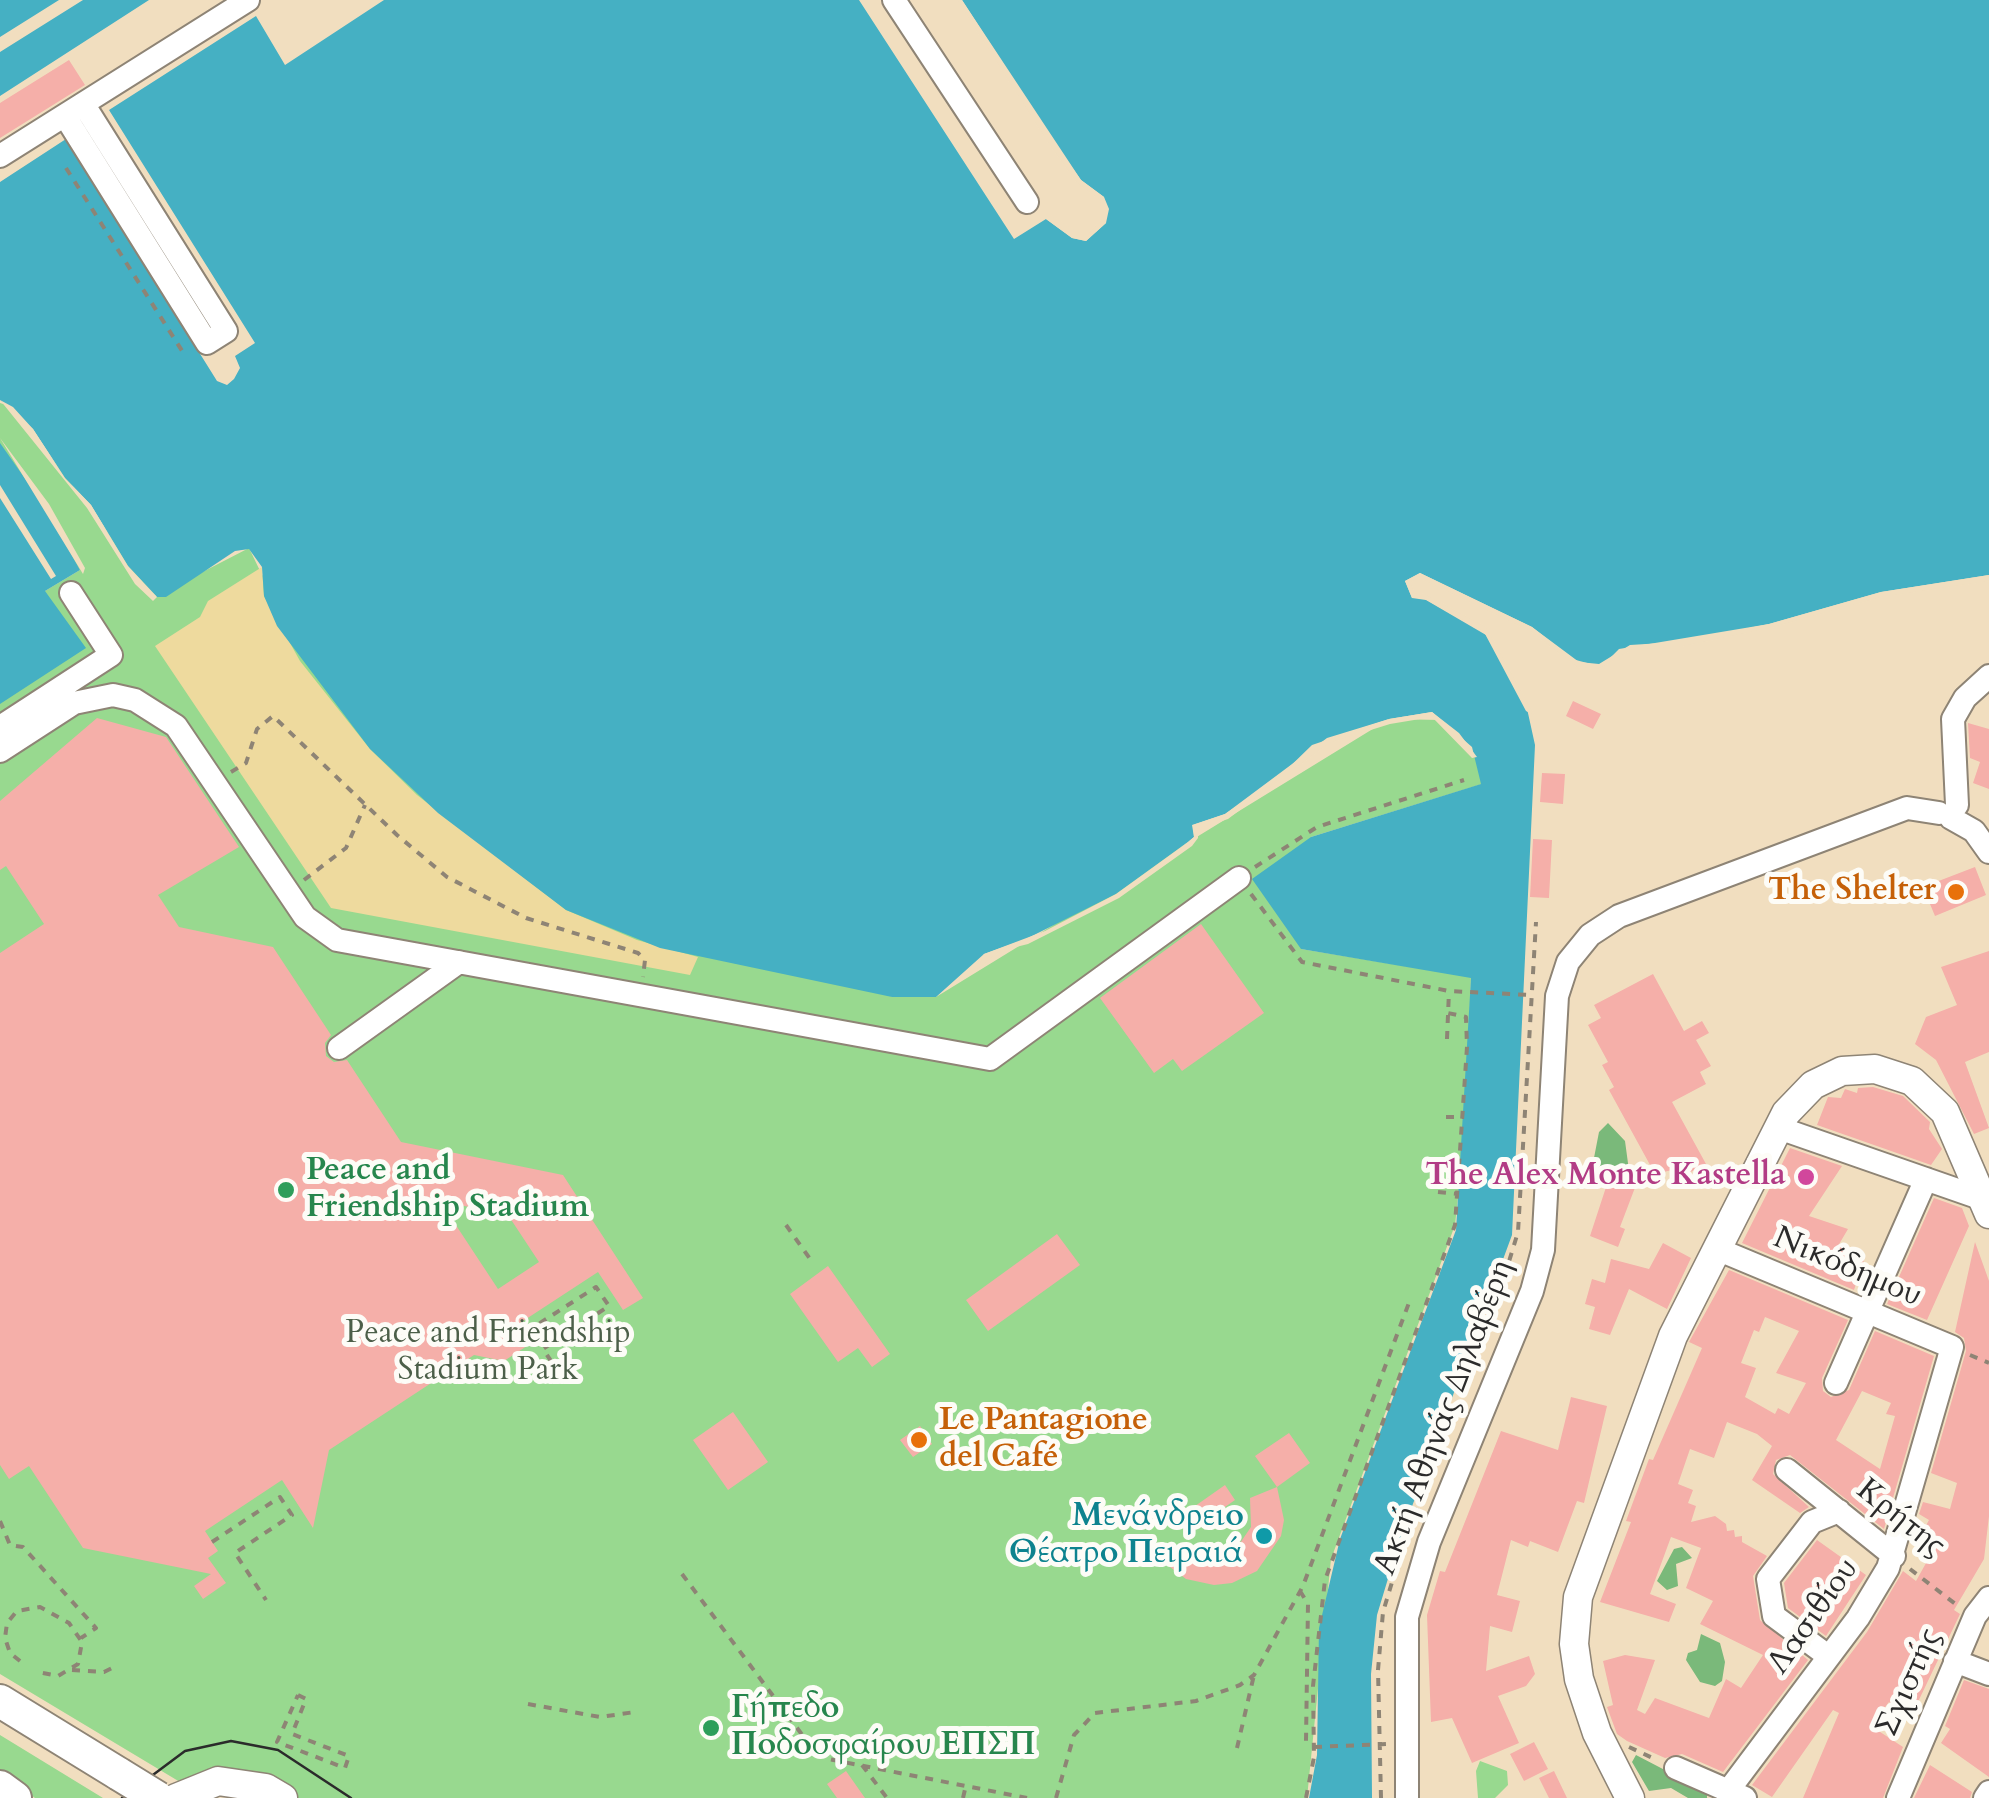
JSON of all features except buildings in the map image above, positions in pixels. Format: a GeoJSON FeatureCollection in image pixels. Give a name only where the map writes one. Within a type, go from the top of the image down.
{"type":"FeatureCollection","features":[{"type":"Feature","properties":{"kind":"highway"},"geometry":{"type":"LineString","coordinates":[[10,1671],[40,1725]]}},
{"type":"Feature","properties":{"kind":"highway"},"geometry":{"type":"LineString","coordinates":[[0,1700],[158,1798]]}},
{"type":"Feature","properties":{"kind":"highway"},"geometry":{"type":"LineString","coordinates":[[0,1787],[15,1798]]}},
{"type":"Feature","properties":{"kind":"main road"},"geometry":{"type":"LineString","coordinates":[[1630,1798],[1597,1733],[1574,1656],[1581,1585],[1665,1355],[1778,1128],[1798,1097],[1824,1078],[1862,1068],[1894,1073],[1923,1088],[1942,1106],[1986,1206]]}},
{"type":"Feature","properties":{"kind":"main road"},"geometry":{"type":"LineString","coordinates":[[176,1798],[218,1781],[266,1788],[283,1798]]}},
{"type":"Feature","properties":{"kind":"street"},"geometry":{"type":"LineString","coordinates":[[0,156],[248,0]]}},
{"type":"Feature","properties":{"kind":"street"},"geometry":{"type":"LineString","coordinates":[[894,0],[1027,202]]}},
{"type":"Feature","properties":{"kind":"street"},"geometry":{"type":"LineString","coordinates":[[74,110],[226,331],[208,342],[74,110]]}},
{"type":"Feature","properties":{"kind":"street"},"geometry":{"type":"LineString","coordinates":[[0,727],[111,655],[71,593]]}},
{"type":"Feature","properties":{"kind":"street"},"geometry":{"type":"LineString","coordinates":[[1989,676],[1965,698],[1953,720],[1946,806],[1974,831],[1989,852]]}},
{"type":"Feature","properties":{"kind":"street"},"geometry":{"type":"LineString","coordinates":[[0,752],[74,703],[113,695],[156,710],[176,726],[316,928],[337,940],[990,1058],[1239,878]]}},
{"type":"Feature","properties":{"kind":"street","name":"Ακτή Αθηνάς Δηλαβέρη"},"geometry":{"type":"LineString","coordinates":[[1407,1798],[1407,1617],[1429,1542],[1532,1291],[1543,1250],[1556,996],[1563,972],[1578,948],[1618,916],[1895,812],[1946,806]]}},
{"type":"Feature","properties":{"kind":"street"},"geometry":{"type":"LineString","coordinates":[[339,1048],[459,962]]}},
{"type":"Feature","properties":{"kind":"street"},"geometry":{"type":"LineString","coordinates":[[1778,1128],[1926,1179],[1986,1206]]}},
{"type":"Feature","properties":{"kind":"street"},"geometry":{"type":"LineString","coordinates":[[1836,1383],[1926,1179]]}},
{"type":"Feature","properties":{"kind":"street","name":"Νικόδημου"},"geometry":{"type":"LineString","coordinates":[[1717,1249],[1952,1348]]}},
{"type":"Feature","properties":{"kind":"street","name":"Λασιθίου"},"geometry":{"type":"LineString","coordinates":[[1736,1794],[1828,1656],[1858,1618],[1894,1556],[1952,1348]]}},
{"type":"Feature","properties":{"kind":"street","name":"Κρήτης"},"geometry":{"type":"LineString","coordinates":[[1787,1470],[1894,1556]]}},
{"type":"Feature","properties":{"kind":"street"},"geometry":{"type":"LineString","coordinates":[[1828,1656],[1774,1616],[1768,1578],[1812,1522],[1838,1511]]}},
{"type":"Feature","properties":{"kind":"street","name":"Σχιστής"},"geometry":{"type":"LineString","coordinates":[[1898,1798],[1982,1607]]}},
{"type":"Feature","properties":{"kind":"street"},"geometry":{"type":"LineString","coordinates":[[1955,1662],[1989,1674]]}},
{"type":"Feature","properties":{"kind":"street"},"geometry":{"type":"LineString","coordinates":[[1676,1768],[1736,1794]]}},
{"type":"Feature","properties":{"kind":"path"},"geometry":{"type":"LineString","coordinates":[[66,168],[186,357]]}},
{"type":"Feature","properties":{"kind":"path"},"geometry":{"type":"LineString","coordinates":[[233,771],[250,756],[256,729],[273,716],[423,858],[460,884],[540,923],[638,953],[645,960],[643,975]]}},
{"type":"Feature","properties":{"kind":"path"},"geometry":{"type":"LineString","coordinates":[[1464,780],[1317,827],[1239,878],[1302,962],[1449,990],[1530,995]]}},
{"type":"Feature","properties":{"kind":"path"},"geometry":{"type":"LineString","coordinates":[[304,880],[346,848],[365,805]]}},
{"type":"Feature","properties":{"kind":"path"},"geometry":{"type":"LineString","coordinates":[[1381,1798],[1377,1746],[1380,1636],[1393,1574],[1500,1291],[1518,1232],[1536,922]]}},
{"type":"Feature","properties":{"kind":"path"},"geometry":{"type":"LineString","coordinates":[[1446,1039],[1449,990]]}},
{"type":"Feature","properties":{"kind":"path"},"geometry":{"type":"LineString","coordinates":[[1306,1798],[1314,1747],[1313,1686],[1325,1580],[1449,1247],[1459,1194],[1466,1018],[1448,1013]]}},
{"type":"Feature","properties":{"kind":"path"},"geometry":{"type":"LineString","coordinates":[[1446,1117],[1464,1117]]}},
{"type":"Feature","properties":{"kind":"path"},"geometry":{"type":"LineString","coordinates":[[1438,1192],[1459,1194]]}},
{"type":"Feature","properties":{"kind":"path"},"geometry":{"type":"LineString","coordinates":[[786,1225],[813,1263]]}},
{"type":"Feature","properties":{"kind":"path"},"geometry":{"type":"LineString","coordinates":[[526,1332],[596,1287],[608,1306],[543,1349],[563,1379]]}},
{"type":"Feature","properties":{"kind":"path"},"geometry":{"type":"LineString","coordinates":[[1237,1748],[1254,1674],[1300,1592],[1410,1300]]}},
{"type":"Feature","properties":{"kind":"path"},"geometry":{"type":"LineString","coordinates":[[1400,1326],[1417,1331]]}},
{"type":"Feature","properties":{"kind":"path"},"geometry":{"type":"LineString","coordinates":[[212,1542],[280,1497],[292,1516],[234,1553],[266,1600]]}},
{"type":"Feature","properties":{"kind":"path"},"geometry":{"type":"LineString","coordinates":[[0,1520],[10,1545],[23,1548],[96,1628],[81,1638]]}},
{"type":"Feature","properties":{"kind":"path","name":"Κρήτης"},"geometry":{"type":"LineString","coordinates":[[1894,1556],[1982,1607]]}},
{"type":"Feature","properties":{"kind":"path"},"geometry":{"type":"LineString","coordinates":[[682,1574],[816,1752],[1028,1798]]}},
{"type":"Feature","properties":{"kind":"path"},"geometry":{"type":"LineString","coordinates":[[1300,1592],[1308,1604],[1306,1741]]}},
{"type":"Feature","properties":{"kind":"path"},"geometry":{"type":"LineString","coordinates":[[10,1671],[5,1630],[12,1616],[24,1608],[47,1609],[72,1625],[81,1638],[82,1654],[72,1670]]}},
{"type":"Feature","properties":{"kind":"path"},"geometry":{"type":"LineString","coordinates":[[38,1672],[58,1676],[72,1670],[104,1672],[118,1666]]}},
{"type":"Feature","properties":{"kind":"path"},"geometry":{"type":"LineString","coordinates":[[1056,1798],[1074,1735],[1095,1713],[1196,1701],[1240,1686],[1254,1674]]}},
{"type":"Feature","properties":{"kind":"path"},"geometry":{"type":"LineString","coordinates":[[298,1694],[306,1699],[292,1734],[349,1756],[345,1768],[277,1742],[298,1694]]}},
{"type":"Feature","properties":{"kind":"path"},"geometry":{"type":"LineString","coordinates":[[528,1704],[600,1718],[636,1712]]}},
{"type":"Feature","properties":{"kind":"path"},"geometry":{"type":"LineString","coordinates":[[1597,1733],[1676,1768]]}},
{"type":"Feature","properties":{"kind":"path"},"geometry":{"type":"LineString","coordinates":[[1314,1747],[1377,1746]]}},
{"type":"Feature","properties":{"kind":"path"},"geometry":{"type":"LineString","coordinates":[[862,1765],[886,1798]]}},
{"type":"Feature","properties":{"kind":"path"},"geometry":{"type":"LineString","coordinates":[[962,1798],[966,1784]]}},
{"type":"Feature","properties":{"kind":"green space","name":"Peace and Friendship Stadium Park"},"geometry":{"type":"Polygon","coordinates":[[[0,403],[13,407],[156,596],[249,548],[262,575],[892,997],[936,997],[1389,719],[1441,720],[1477,757],[1482,784],[1311,837],[1301,949],[1471,977],[1465,1130],[1455,1225],[1331,1559],[1307,1798],[298,1798],[288,1791],[185,1785],[0,1674],[0,703],[45,591],[80,570],[0,446],[0,403]]]}},
{"type":"Feature","properties":{"kind":"green space"},"geometry":{"type":"Polygon","coordinates":[[[1608,1123],[1625,1141],[1630,1178],[1593,1163],[1599,1132],[1608,1123]]]}},
{"type":"Feature","properties":{"kind":"green space"},"geometry":{"type":"Polygon","coordinates":[[[1682,1547],[1692,1558],[1676,1564],[1678,1586],[1667,1590],[1657,1581],[1674,1549],[1682,1547]]]}},
{"type":"Feature","properties":{"kind":"green space"},"geometry":{"type":"Polygon","coordinates":[[[1701,1634],[1720,1643],[1725,1662],[1722,1681],[1715,1686],[1700,1682],[1686,1660],[1688,1653],[1697,1650],[1701,1634]]]}},
{"type":"Feature","properties":{"kind":"green space"},"geometry":{"type":"Polygon","coordinates":[[[0,1735],[103,1798],[35,1798],[0,1771],[0,1735]]]}},
{"type":"Feature","properties":{"kind":"green space"},"geometry":{"type":"Polygon","coordinates":[[[1636,1755],[1707,1792],[1707,1798],[1688,1798],[1671,1788],[1649,1791],[1632,1762],[1636,1755]]]}},
{"type":"Feature","properties":{"kind":"green space"},"geometry":{"type":"Polygon","coordinates":[[[1480,1761],[1507,1771],[1508,1785],[1495,1798],[1478,1798],[1476,1771],[1480,1761]]]}},
{"type":"Feature","properties":{"kind":"sand"},"geometry":{"type":"Polygon","coordinates":[[[262,567],[264,596],[300,661],[370,749],[417,795],[566,910],[637,940],[698,957],[690,975],[331,908],[155,646],[200,617],[208,601],[262,567]]]}},
{"type":"Feature","properties":{"kind":"water"},"geometry":{"type":"Polygon","coordinates":[[[0,0],[59,0],[0,37],[0,0]]]}},
{"type":"Feature","properties":{"kind":"water"},"geometry":{"type":"Polygon","coordinates":[[[83,0],[149,0],[0,96],[0,52],[83,0]]]}},
{"type":"Feature","properties":{"kind":"water"},"geometry":{"type":"Polygon","coordinates":[[[384,0],[859,0],[1014,239],[1046,219],[1072,238],[1086,241],[1106,223],[1104,197],[1081,180],[962,0],[1989,0],[1989,575],[1881,592],[1769,624],[1678,642],[1630,645],[1599,664],[1579,662],[1532,627],[1420,573],[1405,581],[1412,598],[1426,600],[1486,635],[1526,704],[1535,745],[1512,1235],[1400,1539],[1377,1615],[1371,1674],[1372,1798],[1309,1798],[1317,1755],[1319,1628],[1340,1539],[1456,1230],[1471,978],[1301,949],[1252,879],[1311,837],[1481,784],[1472,747],[1432,712],[1389,719],[1327,738],[1225,814],[1193,825],[1194,837],[1116,894],[1026,939],[984,954],[936,997],[892,997],[660,948],[566,910],[438,813],[370,749],[277,626],[264,596],[262,567],[249,549],[235,551],[166,597],[157,597],[128,566],[91,505],[65,478],[33,429],[0,400],[0,182],[66,139],[217,381],[227,385],[234,379],[240,368],[235,356],[255,343],[109,110],[256,16],[285,65],[384,0]]]}},
{"type":"Feature","properties":{"kind":"water"},"geometry":{"type":"Polygon","coordinates":[[[0,443],[45,507],[80,570],[45,591],[86,648],[0,704],[0,443]]]}},
{"type":"Feature","properties":{"kind":"pier"},"geometry":{"type":"Polygon","coordinates":[[[957,0],[962,0],[1081,180],[1104,197],[1109,209],[1106,223],[1086,241],[1072,238],[1046,219],[1050,215],[1085,236],[1101,221],[1100,200],[1077,183],[957,0]]]}},
{"type":"Feature","properties":{"kind":"pier"},"geometry":{"type":"Polygon","coordinates":[[[0,400],[13,407],[33,429],[65,478],[91,505],[128,566],[157,597],[153,601],[135,584],[87,508],[0,400]]]}},
{"type":"Feature","properties":{"kind":"pier"},"geometry":{"type":"Polygon","coordinates":[[[0,438],[49,504],[85,568],[83,574],[0,438]]]}},
{"type":"Feature","properties":{"kind":"pier"},"geometry":{"type":"Polygon","coordinates":[[[0,485],[56,576],[51,579],[0,498],[0,485]]]}},
{"type":"Feature","properties":{"kind":"pier"},"geometry":{"type":"Polygon","coordinates":[[[1420,573],[1532,627],[1572,659],[1591,664],[1604,664],[1619,649],[1769,624],[1881,592],[1989,575],[1989,581],[1882,597],[1770,628],[1679,647],[1631,650],[1599,669],[1577,667],[1530,631],[1419,578],[1411,582],[1414,593],[1425,594],[1486,627],[1535,716],[1526,711],[1484,632],[1423,598],[1412,598],[1405,581],[1420,573]]]}},
{"type":"Feature","properties":{"kind":"pier"},"geometry":{"type":"Polygon","coordinates":[[[1432,712],[1459,733],[1477,757],[1472,758],[1432,717],[1390,724],[1329,743],[1228,819],[1198,829],[1192,846],[1119,898],[1028,944],[1000,951],[976,971],[984,954],[1045,931],[1116,894],[1194,837],[1192,825],[1225,814],[1276,780],[1312,745],[1389,719],[1432,712]]]}},
{"type":"Feature","properties":{"kind":"tram line"},"geometry":{"type":"LineString","coordinates":[[122,1798],[185,1751],[231,1741],[278,1750],[351,1798]]}},
{"type":"Feature","properties":{"kind":"place","name":"The Shelter"},"geometry":{"type":"Point","coordinates":[1956,892]}},
{"type":"Feature","properties":{"kind":"place","name":"The Alex Monte Kastella"},"geometry":{"type":"Point","coordinates":[1806,1177]}},
{"type":"Feature","properties":{"kind":"place","name":"Peace and Friendship Stadium"},"geometry":{"type":"Point","coordinates":[286,1190]}},
{"type":"Feature","properties":{"kind":"place","name":"Le Pantagione del Café"},"geometry":{"type":"Point","coordinates":[919,1440]}},
{"type":"Feature","properties":{"kind":"place","name":"Μενάνδρειο Θέατρο Πειραιά"},"geometry":{"type":"Point","coordinates":[1264,1536]}},
{"type":"Feature","properties":{"kind":"place","name":"Γήπεδο Ποδοσφαίρου ΕΠΣΠ"},"geometry":{"type":"Point","coordinates":[711,1728]}}]}
